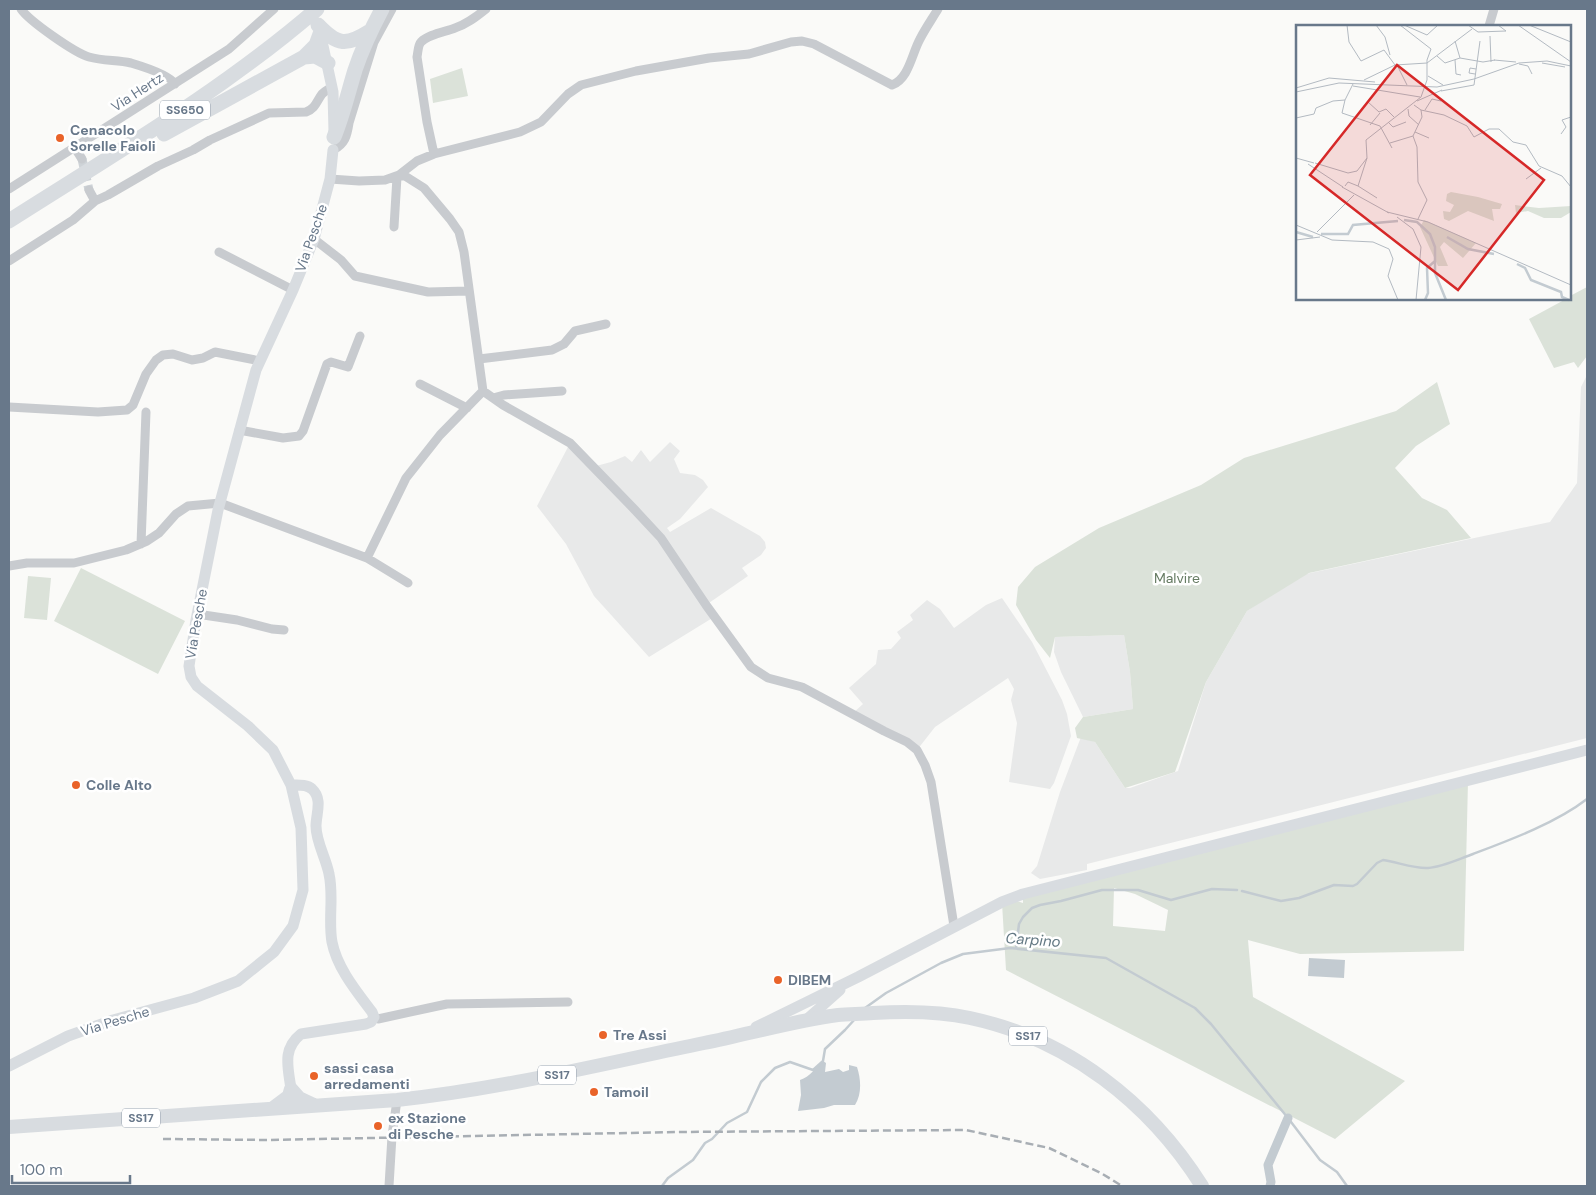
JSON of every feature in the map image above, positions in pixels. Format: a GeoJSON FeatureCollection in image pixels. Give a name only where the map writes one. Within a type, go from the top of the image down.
{"type":"FeatureCollection","features":[{"type":"Feature","properties":{"kind":"highway","name":"SS650"},"geometry":{"type":"LineString","coordinates":[[9,220],[86,164],[162,125],[204,97],[317,9]]}},
{"type":"Feature","properties":{"kind":"highway"},"geometry":{"type":"LineString","coordinates":[[333,144],[356,68],[370,31],[382,9]]}},
{"type":"Feature","properties":{"kind":"highway"},"geometry":{"type":"LineString","coordinates":[[86,164],[130,154],[304,57],[316,45],[319,30],[339,42],[356,40],[370,31]]}},
{"type":"Feature","properties":{"kind":"highway"},"geometry":{"type":"LineString","coordinates":[[304,57],[315,56],[328,63]]}},
{"type":"Feature","properties":{"kind":"main road","name":"SS17"},"geometry":{"type":"LineString","coordinates":[[9,1127],[397,1100],[452,1094],[558,1074],[807,1021],[840,1015],[906,1011],[969,1017],[1005,1028],[1039,1040],[1096,1072],[1149,1118],[1174,1146],[1202,1186]]}},
{"type":"Feature","properties":{"kind":"main road"},"geometry":{"type":"LineString","coordinates":[[291,1089],[299,1098],[314,1106]]}},
{"type":"Feature","properties":{"kind":"main road"},"geometry":{"type":"LineString","coordinates":[[273,1108],[289,1096],[291,1089]]}},
{"type":"Feature","properties":{"kind":"street"},"geometry":{"type":"LineString","coordinates":[[21,9],[36,25],[86,57],[132,64],[170,78],[175,84]]}},
{"type":"Feature","properties":{"kind":"street","name":"Via Hertz"},"geometry":{"type":"LineString","coordinates":[[9,189],[229,49],[274,9]]}},
{"type":"Feature","properties":{"kind":"street","name":"Via Pesche"},"geometry":{"type":"LineString","coordinates":[[9,1066],[68,1036],[113,1020],[194,998],[238,981],[274,952],[292,926],[303,890],[300,828],[291,785],[273,750],[248,726],[197,686],[191,677],[189,666],[197,614],[220,502],[256,370],[314,239],[330,179],[333,144],[332,86],[328,63],[312,9]]}},
{"type":"Feature","properties":{"kind":"street"},"geometry":{"type":"LineString","coordinates":[[333,144],[343,143],[374,42],[392,9]]}},
{"type":"Feature","properties":{"kind":"street"},"geometry":{"type":"LineString","coordinates":[[434,154],[427,122],[419,66],[418,48],[420,42],[457,28],[476,18],[486,9]]}},
{"type":"Feature","properties":{"kind":"street"},"geometry":{"type":"LineString","coordinates":[[394,227],[398,176],[417,161],[434,154],[520,132],[541,122],[568,94],[581,86],[636,71],[709,58],[749,54],[802,41],[814,44],[892,85],[898,83],[904,74],[919,40],[938,9]]}},
{"type":"Feature","properties":{"kind":"street"},"geometry":{"type":"LineString","coordinates":[[1489,25],[1494,9]]}},
{"type":"Feature","properties":{"kind":"street"},"geometry":{"type":"LineString","coordinates":[[9,261],[73,220],[95,201],[158,166],[269,113],[306,112],[311,110],[323,93],[332,86]]}},
{"type":"Feature","properties":{"kind":"street"},"geometry":{"type":"LineString","coordinates":[[75,148],[86,164]]}},
{"type":"Feature","properties":{"kind":"street"},"geometry":{"type":"LineString","coordinates":[[330,179],[359,181],[405,176],[424,188],[459,232],[464,252],[483,391],[570,443],[662,538],[730,640],[751,667],[768,678],[802,687],[907,742],[917,750],[931,782],[954,926]]}},
{"type":"Feature","properties":{"kind":"street"},"geometry":{"type":"LineString","coordinates":[[89,190],[95,201]]}},
{"type":"Feature","properties":{"kind":"street"},"geometry":{"type":"LineString","coordinates":[[314,239],[341,260],[355,276],[428,292],[468,291]]}},
{"type":"Feature","properties":{"kind":"street"},"geometry":{"type":"LineString","coordinates":[[220,252],[293,290]]}},
{"type":"Feature","properties":{"kind":"street"},"geometry":{"type":"LineString","coordinates":[[479,359],[552,350],[564,344],[575,331],[606,324]]}},
{"type":"Feature","properties":{"kind":"street"},"geometry":{"type":"LineString","coordinates":[[239,430],[283,438],[299,436],[303,431],[327,364],[331,362],[348,367],[360,336]]}},
{"type":"Feature","properties":{"kind":"street"},"geometry":{"type":"LineString","coordinates":[[9,406],[98,412],[127,410],[133,405],[146,374],[156,360],[163,355],[173,354],[192,360],[204,358],[215,352],[260,361]]}},
{"type":"Feature","properties":{"kind":"street"},"geometry":{"type":"LineString","coordinates":[[420,384],[467,408]]}},
{"type":"Feature","properties":{"kind":"street"},"geometry":{"type":"LineString","coordinates":[[367,558],[406,478],[440,435],[483,391]]}},
{"type":"Feature","properties":{"kind":"street"},"geometry":{"type":"LineString","coordinates":[[493,398],[504,395],[562,391]]}},
{"type":"Feature","properties":{"kind":"street"},"geometry":{"type":"LineString","coordinates":[[141,544],[146,412]]}},
{"type":"Feature","properties":{"kind":"street"},"geometry":{"type":"LineString","coordinates":[[9,566],[26,563],[74,563],[141,544],[159,533],[176,514],[188,506],[220,502],[367,558],[408,583]]}},
{"type":"Feature","properties":{"kind":"street"},"geometry":{"type":"LineString","coordinates":[[197,614],[246,621],[272,629],[284,630]]}},
{"type":"Feature","properties":{"kind":"street"},"geometry":{"type":"LineString","coordinates":[[715,1041],[759,1026],[1002,902],[1035,890],[1587,750]]}},
{"type":"Feature","properties":{"kind":"street"},"geometry":{"type":"LineString","coordinates":[[291,785],[304,785],[312,788],[318,798],[316,827],[329,874],[332,942],[337,959],[374,1017],[378,1019],[447,1004],[568,1002]]}},
{"type":"Feature","properties":{"kind":"street"},"geometry":{"type":"LineString","coordinates":[[803,1003],[802,1016],[807,1021],[832,996],[858,977]]}},
{"type":"Feature","properties":{"kind":"street"},"geometry":{"type":"LineString","coordinates":[[832,996],[829,1005],[831,1011],[840,1015]]}},
{"type":"Feature","properties":{"kind":"street"},"geometry":{"type":"LineString","coordinates":[[291,1089],[288,1050],[292,1041],[301,1034],[366,1024],[371,1022],[374,1017]]}},
{"type":"Feature","properties":{"kind":"street"},"geometry":{"type":"LineString","coordinates":[[389,1186],[392,1136],[397,1100]]}},
{"type":"Feature","properties":{"kind":"shaded area"},"geometry":{"type":"Polygon","coordinates":[[[1587,375],[1587,738],[1087,864],[1087,870],[1040,879],[1031,873],[1037,866],[1060,792],[1081,737],[1095,742],[1125,788],[1130,788],[1178,771],[1206,682],[1247,611],[1301,575],[1550,522],[1577,483],[1581,387],[1587,375]]]}},
{"type":"Feature","properties":{"kind":"shaded area"},"geometry":{"type":"Polygon","coordinates":[[[670,442],[680,451],[674,459],[680,473],[695,475],[703,480],[708,487],[680,519],[667,528],[670,532],[711,508],[760,536],[765,542],[766,548],[761,555],[742,568],[748,576],[706,605],[714,617],[649,657],[594,596],[566,544],[537,506],[568,447],[596,466],[625,456],[632,462],[641,450],[650,462],[670,442]]]}},
{"type":"Feature","properties":{"kind":"shaded area"},"geometry":{"type":"Polygon","coordinates":[[[1002,598],[1032,642],[1062,700],[1067,714],[1071,736],[1054,783],[1050,789],[1009,782],[1017,723],[1011,700],[1014,689],[1008,678],[935,727],[917,750],[852,714],[863,704],[849,688],[876,664],[878,650],[891,649],[901,638],[897,632],[913,620],[910,615],[927,600],[940,609],[954,628],[986,605],[1002,598]]]}},
{"type":"Feature","properties":{"kind":"shaded area"},"geometry":{"type":"Polygon","coordinates":[[[1124,635],[1133,709],[1083,717],[1061,672],[1054,652],[1055,637],[1124,635]]]}},
{"type":"Feature","properties":{"kind":"shaded area"},"geometry":{"type":"Polygon","coordinates":[[[1309,958],[1345,960],[1344,978],[1308,976],[1309,958]]]}},
{"type":"Feature","properties":{"kind":"shaded area"},"geometry":{"type":"Polygon","coordinates":[[[823,1061],[826,1063],[825,1072],[839,1069],[843,1072],[849,1070],[849,1065],[857,1067],[860,1086],[859,1096],[855,1105],[834,1105],[798,1111],[801,1095],[800,1080],[810,1075],[823,1061]]]}},
{"type":"Feature","properties":{"kind":"green space"},"geometry":{"type":"Polygon","coordinates":[[[462,68],[468,96],[433,103],[430,79],[462,68]]]}},
{"type":"Feature","properties":{"kind":"green space"},"geometry":{"type":"Polygon","coordinates":[[[1587,287],[1587,356],[1578,368],[1574,362],[1554,368],[1529,319],[1564,300],[1571,300],[1571,295],[1587,287]]]}},
{"type":"Feature","properties":{"kind":"green space","name":"Malvire"},"geometry":{"type":"Polygon","coordinates":[[[1437,382],[1450,424],[1416,446],[1395,468],[1422,498],[1447,510],[1471,538],[1309,573],[1247,611],[1206,682],[1175,772],[1125,788],[1095,742],[1077,738],[1075,728],[1083,717],[1133,709],[1124,635],[1055,637],[1050,658],[1036,640],[1016,605],[1018,587],[1035,567],[1099,528],[1201,485],[1244,458],[1396,411],[1437,382]]]}},
{"type":"Feature","properties":{"kind":"green space"},"geometry":{"type":"Polygon","coordinates":[[[81,568],[185,621],[158,674],[54,621],[81,568]]]}},
{"type":"Feature","properties":{"kind":"green space"},"geometry":{"type":"Polygon","coordinates":[[[28,576],[51,578],[47,620],[24,618],[28,576]]]}},
{"type":"Feature","properties":{"kind":"green space"},"geometry":{"type":"Polygon","coordinates":[[[1468,781],[1464,951],[1300,954],[1248,940],[1253,997],[1405,1081],[1335,1139],[1006,970],[1002,903],[1010,899],[1023,903],[1023,894],[1468,781]],[[1114,888],[1113,926],[1165,931],[1168,910],[1135,894],[1114,888]]]}},
{"type":"Feature","properties":{"kind":"waterway"},"geometry":{"type":"LineString","coordinates":[[1242,891],[1281,901],[1299,898],[1334,885],[1353,886],[1377,863],[1383,860],[1428,868],[1451,863],[1532,830],[1561,816],[1587,799]]}},
{"type":"Feature","properties":{"kind":"waterway"},"geometry":{"type":"LineString","coordinates":[[1016,948],[1019,924],[1032,908],[1040,905],[1102,890],[1138,890],[1171,900],[1212,889],[1237,890]]}},
{"type":"Feature","properties":{"kind":"waterway","name":"Carpino"},"geometry":{"type":"LineString","coordinates":[[865,1008],[886,993],[941,963],[963,954],[1010,948],[1106,958],[1195,1008],[1211,1024],[1320,1160],[1337,1172],[1347,1186]]}},
{"type":"Feature","properties":{"kind":"waterway","name":"Carpino"},"geometry":{"type":"LineString","coordinates":[[662,1186],[668,1178],[693,1160],[705,1143],[712,1139],[727,1123],[747,1112],[761,1082],[775,1068],[790,1062],[813,1070],[823,1061],[825,1049],[855,1019]]}},
{"type":"Feature","properties":{"kind":"waterway"},"geometry":{"type":"LineString","coordinates":[[1270,1186],[1268,1165],[1288,1118]]}},
{"type":"Feature","properties":{"kind":"tunnel"},"geometry":{"type":"LineString","coordinates":[[82,159],[89,190]]}},
{"type":"Feature","properties":{"kind":"railway"},"geometry":{"type":"LineString","coordinates":[[163,1139],[269,1140],[677,1132],[966,1130],[1049,1148],[1101,1173],[1122,1186]]}},
{"type":"Feature","properties":{"kind":"place","name":"Cenacolo Sorelle Faioli"},"geometry":{"type":"Point","coordinates":[60,138]}},
{"type":"Feature","properties":{"kind":"place","name":"Colle Alto"},"geometry":{"type":"Point","coordinates":[76,785]}},
{"type":"Feature","properties":{"kind":"place","name":"DIBEM"},"geometry":{"type":"Point","coordinates":[778,980]}},
{"type":"Feature","properties":{"kind":"place","name":"Tre Assi"},"geometry":{"type":"Point","coordinates":[603,1035]}},
{"type":"Feature","properties":{"kind":"place","name":"sassi casa arredamenti"},"geometry":{"type":"Point","coordinates":[314,1076]}},
{"type":"Feature","properties":{"kind":"place","name":"Tamoil"},"geometry":{"type":"Point","coordinates":[594,1092]}},
{"type":"Feature","properties":{"kind":"place","name":"ex Stazione di Pesche"},"geometry":{"type":"Point","coordinates":[378,1126]}}]}
